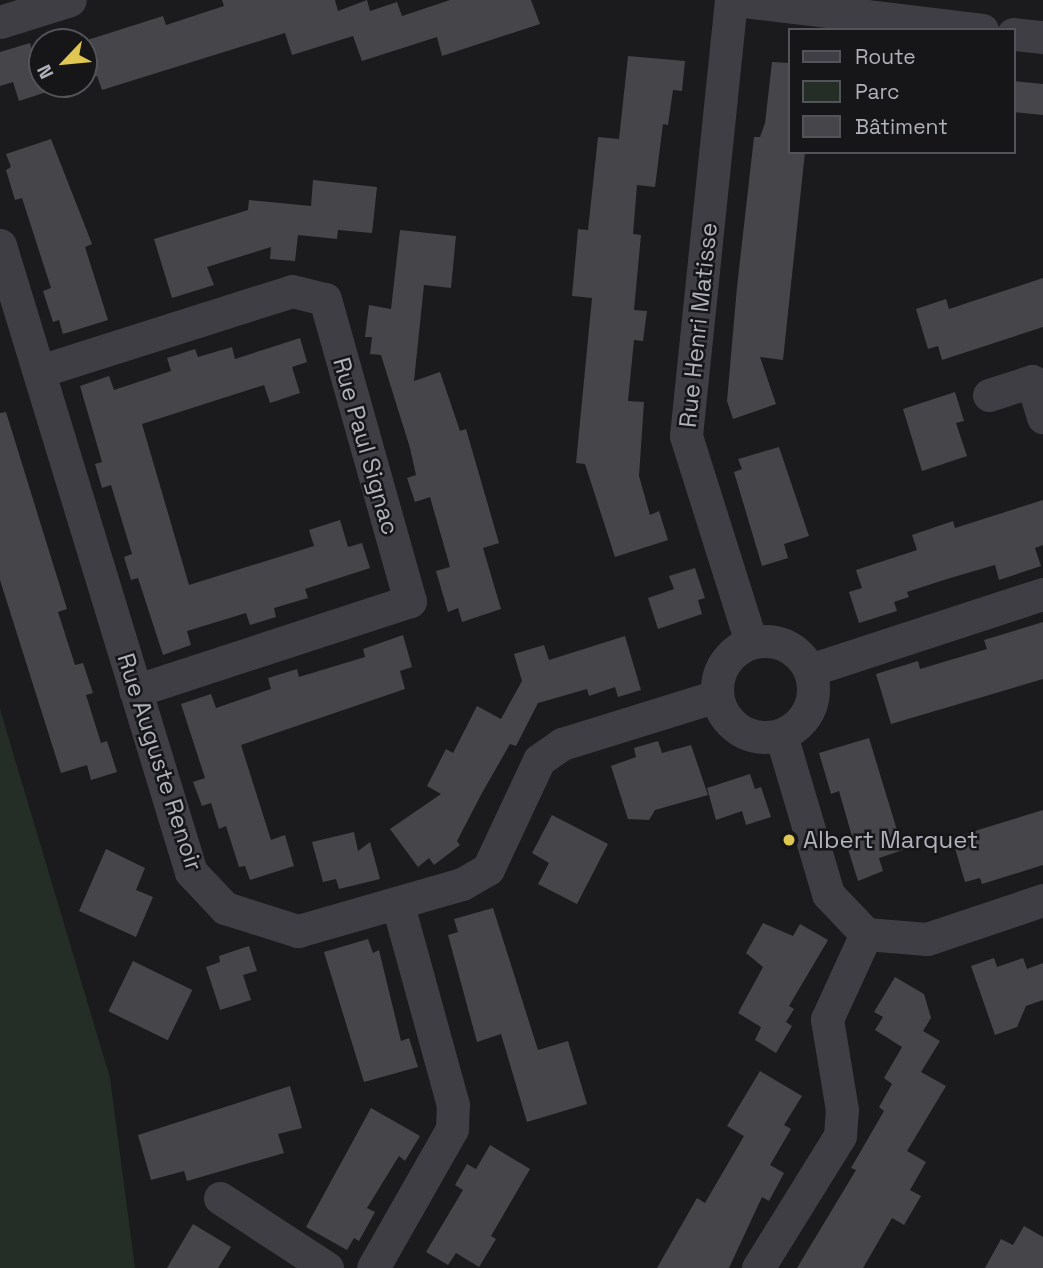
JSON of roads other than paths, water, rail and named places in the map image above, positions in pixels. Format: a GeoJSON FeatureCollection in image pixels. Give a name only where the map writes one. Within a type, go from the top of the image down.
{"type":"FeatureCollection","features":[{"type":"Feature","properties":{"kind":"street"},"geometry":{"type":"LineString","coordinates":[[0,22],[70,0]]}},
{"type":"Feature","properties":{"kind":"street"},"geometry":{"type":"LineString","coordinates":[[733,0],[905,10],[974,28]]}},
{"type":"Feature","properties":{"kind":"street","name":"Rue Henri Matisse"},"geometry":{"type":"LineString","coordinates":[[733,0],[686,436],[751,642]]}},
{"type":"Feature","properties":{"kind":"street"},"geometry":{"type":"LineString","coordinates":[[1015,34],[1043,37]]}},
{"type":"Feature","properties":{"kind":"street","name":"Rue Auguste Renoir"},"geometry":{"type":"LineString","coordinates":[[0,245],[191,872],[225,908],[298,931],[398,905],[463,884],[488,869],[539,760],[562,744],[717,696]]}},
{"type":"Feature","properties":{"kind":"street","name":"Rue Paul Signac"},"geometry":{"type":"LineString","coordinates":[[40,371],[292,291],[325,299],[411,601],[135,691]]}},
{"type":"Feature","properties":{"kind":"street"},"geometry":{"type":"LineString","coordinates":[[989,395],[1031,381],[1043,417]]}},
{"type":"Feature","properties":{"kind":"street"},"geometry":{"type":"LineString","coordinates":[[810,670],[1043,594]]}},
{"type":"Feature","properties":{"kind":"street"},"geometry":{"type":"LineString","coordinates":[[770,640],[788,646],[810,670],[814,689],[809,708],[797,724],[780,735],[760,737],[740,730],[725,716],[717,696],[724,663],[751,642],[770,640]]}},
{"type":"Feature","properties":{"kind":"street"},"geometry":{"type":"LineString","coordinates":[[780,735],[828,894],[866,934],[927,939],[1043,900]]}},
{"type":"Feature","properties":{"kind":"street"},"geometry":{"type":"LineString","coordinates":[[373,1268],[452,1129],[453,1105],[398,905]]}},
{"type":"Feature","properties":{"kind":"street"},"geometry":{"type":"LineString","coordinates":[[758,1268],[840,1136],[842,1110],[827,1019],[866,934]]}},
{"type":"Feature","properties":{"kind":"street"},"geometry":{"type":"LineString","coordinates":[[220,1198],[327,1268]]}},
{"type":"Feature","properties":{"kind":"place","name":"Albert Marquet"},"geometry":{"type":"Point","coordinates":[789,840]}}]}
